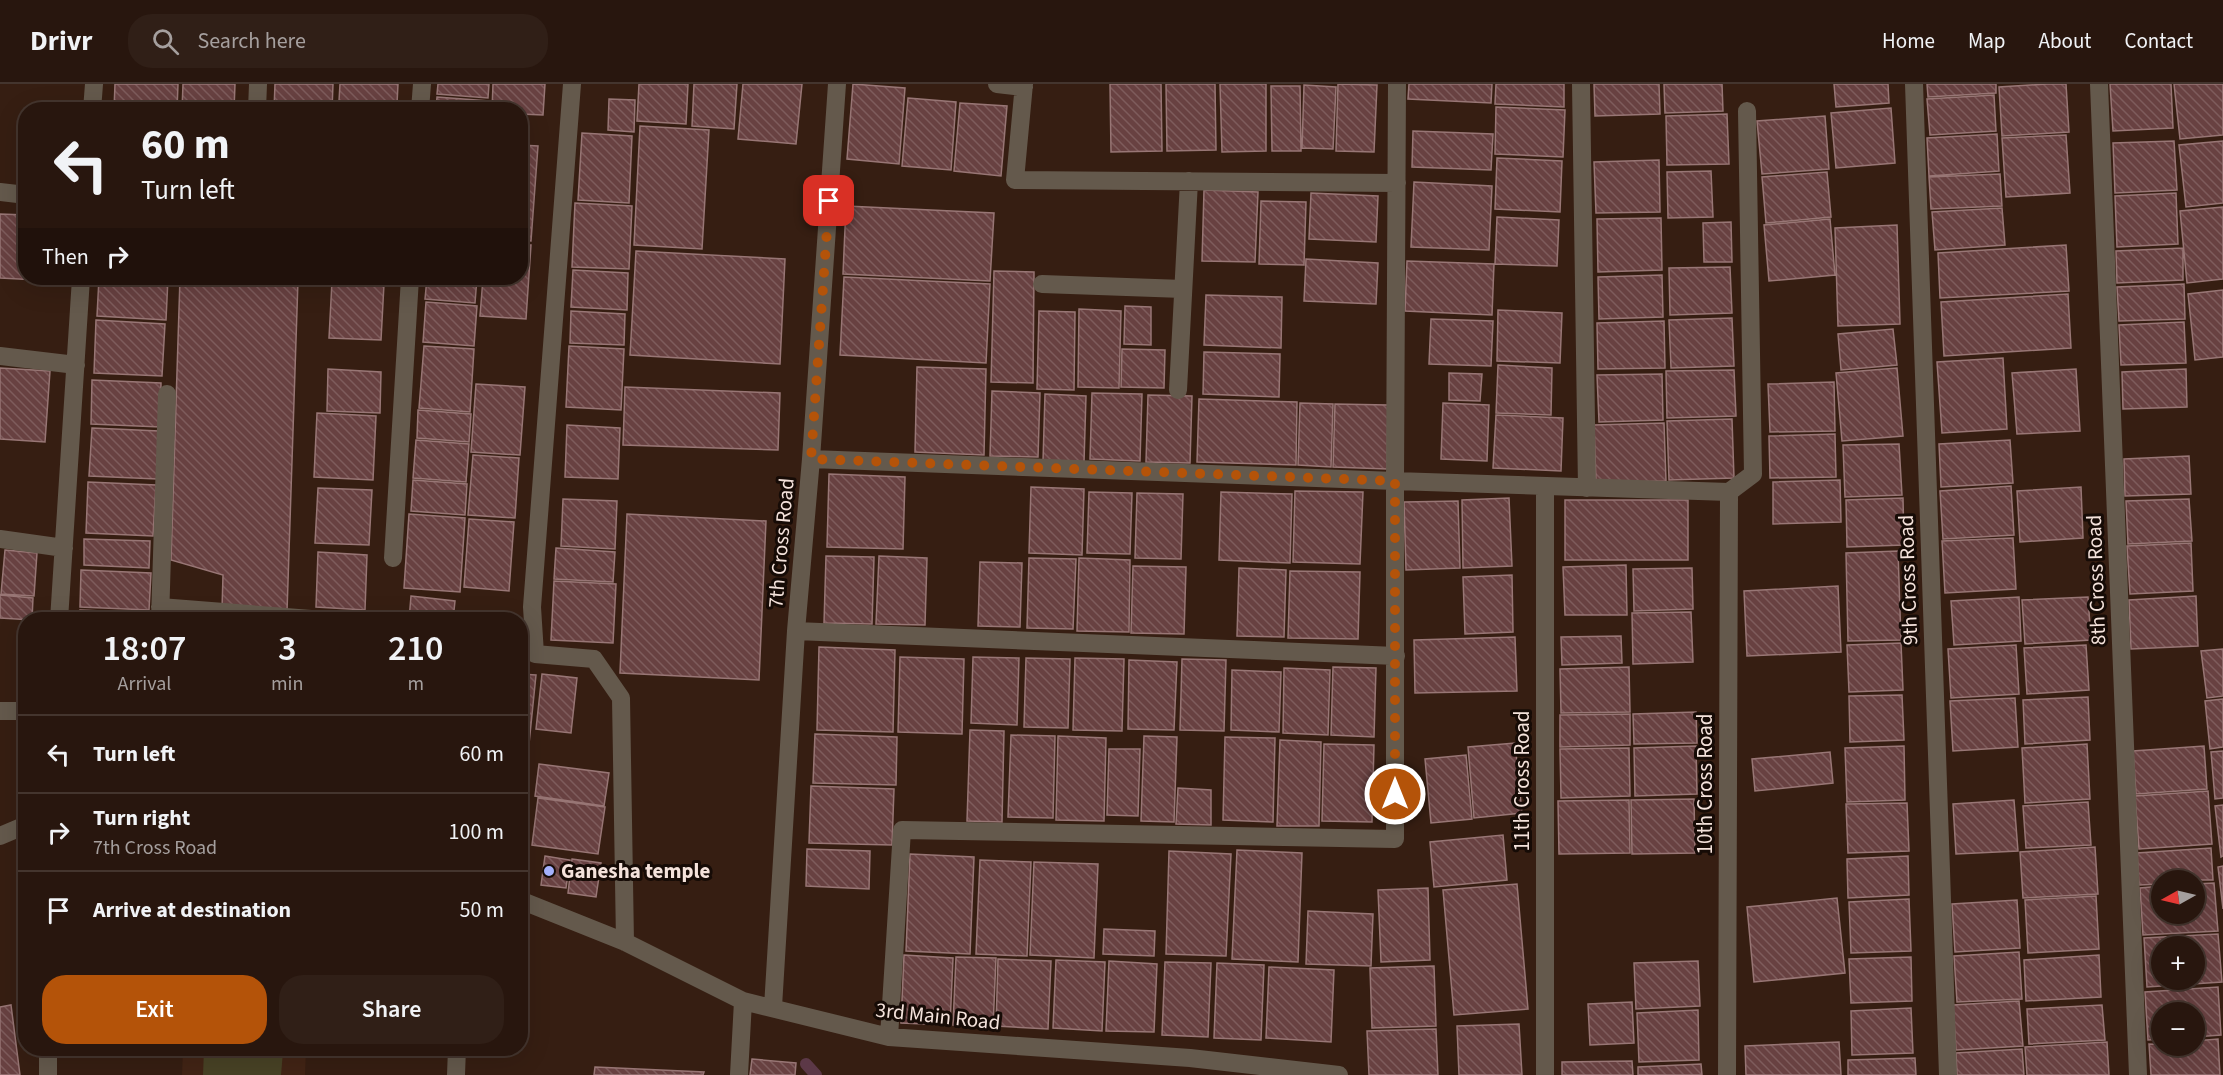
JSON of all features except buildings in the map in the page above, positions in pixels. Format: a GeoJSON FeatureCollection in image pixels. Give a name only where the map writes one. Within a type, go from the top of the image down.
{"type":"FeatureCollection","features":[{"type":"Feature","properties":{"kind":"street"},"geometry":{"type":"LineString","coordinates":[[93,102],[94,84]]}},
{"type":"Feature","properties":{"kind":"street"},"geometry":{"type":"LineString","coordinates":[[257,102],[258,84]]}},
{"type":"Feature","properties":{"kind":"street"},"geometry":{"type":"LineString","coordinates":[[421,102],[422,84]]}},
{"type":"Feature","properties":{"kind":"street"},"geometry":{"type":"LineString","coordinates":[[572,84],[532,607],[535,654],[594,659],[621,699],[625,942]]}},
{"type":"Feature","properties":{"kind":"street","name":"7th Cross Road"},"geometry":{"type":"LineString","coordinates":[[772,1007],[796,631],[811,459],[837,84]]}},
{"type":"Feature","properties":{"kind":"street"},"geometry":{"type":"LineString","coordinates":[[997,84],[1024,86],[1015,180],[1397,183]]}},
{"type":"Feature","properties":{"kind":"street"},"geometry":{"type":"LineString","coordinates":[[889,1037],[902,830],[1395,839],[1397,84]]}},
{"type":"Feature","properties":{"kind":"street"},"geometry":{"type":"LineString","coordinates":[[1581,84],[1587,488]]}},
{"type":"Feature","properties":{"kind":"street","name":"9th Cross Road"},"geometry":{"type":"LineString","coordinates":[[1914,84],[1948,1075]]}},
{"type":"Feature","properties":{"kind":"street","name":"8th Cross Road"},"geometry":{"type":"LineString","coordinates":[[2099,84],[2138,1075]]}},
{"type":"Feature","properties":{"kind":"street"},"geometry":{"type":"LineString","coordinates":[[811,459],[1729,492],[1753,474],[1747,111]]}},
{"type":"Feature","properties":{"kind":"street"},"geometry":{"type":"LineString","coordinates":[[1178,390],[1189,182]]}},
{"type":"Feature","properties":{"kind":"street"},"geometry":{"type":"LineString","coordinates":[[0,192],[18,194]]}},
{"type":"Feature","properties":{"kind":"street"},"geometry":{"type":"LineString","coordinates":[[1042,284],[1183,289]]}},
{"type":"Feature","properties":{"kind":"street"},"geometry":{"type":"LineString","coordinates":[[60,612],[81,285]]}},
{"type":"Feature","properties":{"kind":"street"},"geometry":{"type":"LineString","coordinates":[[393,558],[410,285]]}},
{"type":"Feature","properties":{"kind":"street"},"geometry":{"type":"LineString","coordinates":[[0,356],[76,365]]}},
{"type":"Feature","properties":{"kind":"street"},"geometry":{"type":"LineString","coordinates":[[160,612],[167,394]]}},
{"type":"Feature","properties":{"kind":"street","name":"11th Cross Road"},"geometry":{"type":"LineString","coordinates":[[1545,487],[1545,1075]]}},
{"type":"Feature","properties":{"kind":"street","name":"10th Cross Road"},"geometry":{"type":"LineString","coordinates":[[1727,1075],[1729,492]]}},
{"type":"Feature","properties":{"kind":"street"},"geometry":{"type":"LineString","coordinates":[[0,539],[64,548]]}},
{"type":"Feature","properties":{"kind":"street"},"geometry":{"type":"LineString","coordinates":[[796,631],[1396,656]]}},
{"type":"Feature","properties":{"kind":"street"},"geometry":{"type":"LineString","coordinates":[[0,711],[18,711]]}},
{"type":"Feature","properties":{"kind":"street"},"geometry":{"type":"LineString","coordinates":[[0,836],[18,828]]}},
{"type":"Feature","properties":{"kind":"street","name":"3rd Main Road"},"geometry":{"type":"LineString","coordinates":[[528,903],[625,942],[743,1001],[889,1037],[1190,1067],[1339,1075]]}},
{"type":"Feature","properties":{"kind":"street"},"geometry":{"type":"LineString","coordinates":[[739,1075],[743,1001]]}},
{"type":"Feature","properties":{"kind":"street"},"geometry":{"type":"LineString","coordinates":[[48,1056],[48,1075]]}},
{"type":"Feature","properties":{"kind":"street"},"geometry":{"type":"LineString","coordinates":[[456,1075],[457,1056]]}},
{"type":"Feature","properties":{"kind":"shaded area"},"geometry":{"type":"Polygon","coordinates":[[[183,1056],[306,1056],[305,1075],[182,1075],[183,1056]]]}},
{"type":"Feature","properties":{"kind":"shaded area"},"geometry":{"type":"Polygon","coordinates":[[[204,1056],[283,1056],[281,1075],[203,1075],[204,1056]]]}},
{"type":"Feature","properties":{"kind":"waterway"},"geometry":{"type":"LineString","coordinates":[[806,1064],[816,1075]]}},
{"type":"Feature","properties":{"kind":"place","name":"Ganesha temple"},"geometry":{"type":"Point","coordinates":[549,871]}},
{"type":"Feature","properties":{"kind":"route"},"geometry":{"type":"LineString","coordinates":[[829,201],[811,459],[1395,481],[1395,794]]}}]}
